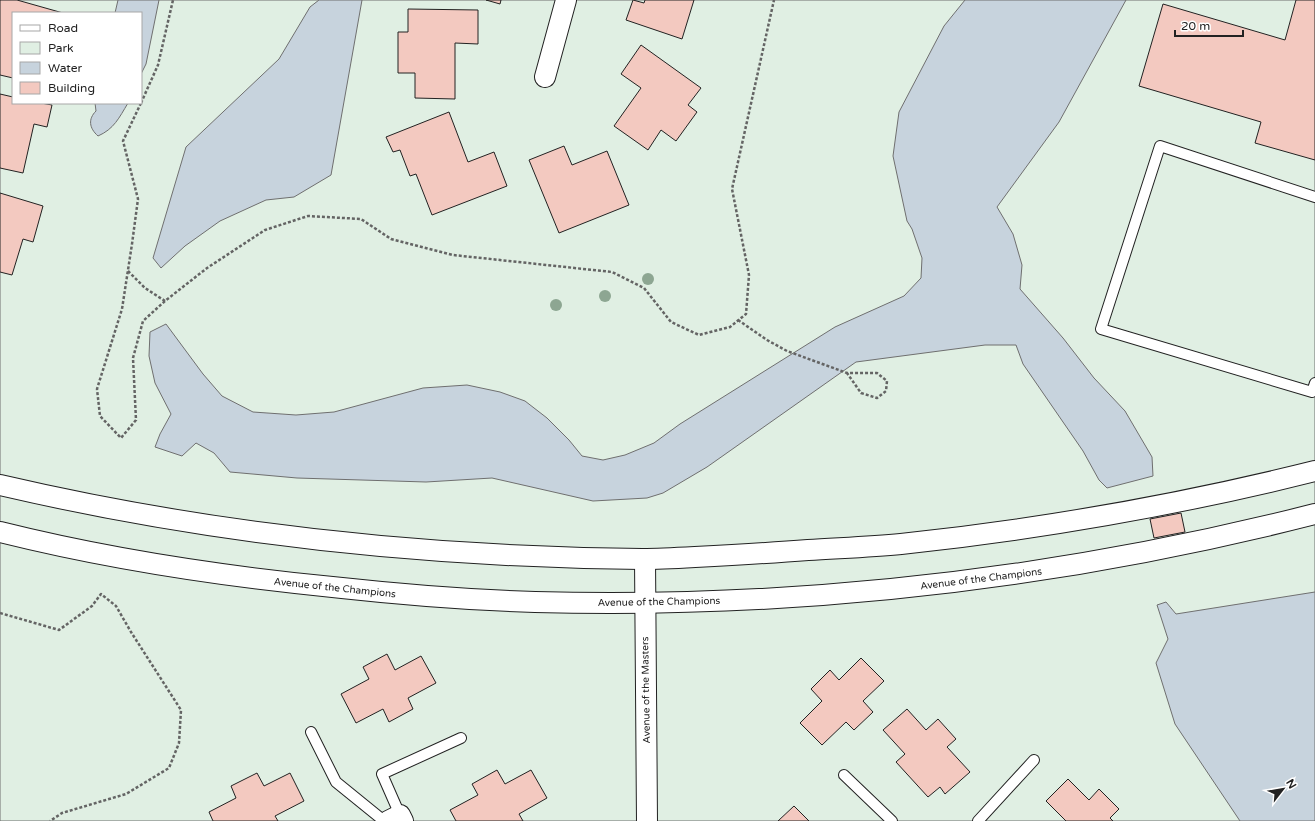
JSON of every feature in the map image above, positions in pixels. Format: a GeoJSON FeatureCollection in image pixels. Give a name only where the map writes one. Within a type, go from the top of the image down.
{"type":"FeatureCollection","features":[{"type":"Feature","properties":{"kind":"street"},"geometry":{"type":"LineString","coordinates":[[544,76],[566,0]]}},
{"type":"Feature","properties":{"kind":"street"},"geometry":{"type":"LineString","coordinates":[[0,485],[47,496],[168,519],[288,536],[410,548],[542,556],[645,559],[745,555],[898,544],[1019,530],[1139,510],[1259,485],[1315,471]]}},
{"type":"Feature","properties":{"kind":"street","name":"Avenue of the Champions"},"geometry":{"type":"LineString","coordinates":[[0,532],[38,542],[159,564],[280,582],[401,594],[533,602],[645,602],[737,600],[889,590],[1010,575],[1131,556],[1250,531],[1315,514]]}},
{"type":"Feature","properties":{"kind":"street","name":"Avenue of the Masters"},"geometry":{"type":"LineString","coordinates":[[645,559],[647,821]]}},
{"type":"Feature","properties":{"kind":"lane"},"geometry":{"type":"LineString","coordinates":[[1315,197],[1160,146],[1101,329],[1312,392],[1315,383]]}},
{"type":"Feature","properties":{"kind":"lane"},"geometry":{"type":"LineString","coordinates":[[311,732],[336,782],[394,820]]}},
{"type":"Feature","properties":{"kind":"lane"},"geometry":{"type":"LineString","coordinates":[[394,820],[382,774],[461,738]]}},
{"type":"Feature","properties":{"kind":"lane"},"geometry":{"type":"LineString","coordinates":[[978,821],[1034,760]]}},
{"type":"Feature","properties":{"kind":"lane"},"geometry":{"type":"LineString","coordinates":[[844,775],[892,821]]}},
{"type":"Feature","properties":{"kind":"path"},"geometry":{"type":"LineString","coordinates":[[142,101],[158,65],[173,0]]}},
{"type":"Feature","properties":{"kind":"path"},"geometry":{"type":"LineString","coordinates":[[141,104],[124,141],[138,199],[128,271],[122,309],[97,389],[100,416],[121,438],[136,420],[133,358],[143,321],[164,300],[207,268],[265,230],[308,216],[361,219],[391,239],[453,255],[612,272],[644,288],[671,322],[699,335],[730,327],[746,314],[749,275],[732,189],[774,0]]}},
{"type":"Feature","properties":{"kind":"path"},"geometry":{"type":"LineString","coordinates":[[128,271],[145,288],[164,300]]}},
{"type":"Feature","properties":{"kind":"path"},"geometry":{"type":"LineString","coordinates":[[738,320],[767,340],[788,351],[847,373],[877,373],[887,381],[886,391],[878,398],[861,393],[847,373]]}},
{"type":"Feature","properties":{"kind":"path"},"geometry":{"type":"LineString","coordinates":[[0,613],[59,630],[92,606],[101,594],[116,606],[181,710],[179,743],[169,768],[126,794],[62,813],[50,821]]}},
{"type":"Feature","properties":{"kind":"green space"},"geometry":{"type":"Polygon","coordinates":[[[0,0],[1315,0],[1315,821],[0,821],[0,0]]]}},
{"type":"Feature","properties":{"kind":"water"},"geometry":{"type":"Polygon","coordinates":[[[118,0],[159,0],[146,64],[142,72],[142,12],[115,12],[118,0]]]}},
{"type":"Feature","properties":{"kind":"water"},"geometry":{"type":"Polygon","coordinates":[[[319,0],[362,0],[331,175],[294,197],[266,200],[220,221],[185,246],[161,268],[153,258],[186,147],[279,59],[310,7],[319,0]]]}},
{"type":"Feature","properties":{"kind":"water"},"geometry":{"type":"Polygon","coordinates":[[[965,0],[1126,0],[1059,122],[997,207],[1013,234],[1022,265],[1020,289],[1063,338],[1094,378],[1125,411],[1152,457],[1153,476],[1107,488],[1099,480],[1083,451],[1023,364],[1016,345],[985,345],[856,362],[707,467],[663,493],[647,498],[593,501],[492,478],[426,482],[297,478],[230,472],[214,453],[196,443],[182,456],[155,447],[171,414],[155,383],[149,356],[150,332],[166,324],[203,374],[222,396],[253,412],[296,415],[334,412],[423,388],[467,385],[500,392],[525,401],[547,418],[569,440],[582,456],[603,460],[625,455],[654,443],[680,424],[835,327],[904,296],[921,278],[922,258],[912,229],[907,221],[893,156],[899,112],[944,26],[965,0]]]}},
{"type":"Feature","properties":{"kind":"water"},"geometry":{"type":"Polygon","coordinates":[[[95,104],[127,104],[112,126],[98,136],[91,127],[91,120],[96,111],[95,104]]]}},
{"type":"Feature","properties":{"kind":"water"},"geometry":{"type":"Polygon","coordinates":[[[1315,592],[1315,821],[1240,821],[1175,724],[1156,663],[1168,639],[1157,605],[1166,602],[1176,614],[1315,592]]]}},
{"type":"Feature","properties":{"kind":"building"},"geometry":{"type":"Polygon","coordinates":[[[0,0],[17,0],[59,12],[12,12],[12,78],[0,75],[0,0]]]}},
{"type":"Feature","properties":{"kind":"building"},"geometry":{"type":"Polygon","coordinates":[[[486,0],[501,0],[500,4],[486,0]]]}},
{"type":"Feature","properties":{"kind":"building"},"geometry":{"type":"Polygon","coordinates":[[[633,0],[644,3],[645,0],[694,0],[682,39],[626,20],[633,0]]]}},
{"type":"Feature","properties":{"kind":"building"},"geometry":{"type":"Polygon","coordinates":[[[1296,0],[1315,0],[1315,160],[1255,143],[1261,122],[1139,86],[1163,4],[1285,40],[1296,0]]]}},
{"type":"Feature","properties":{"kind":"building"},"geometry":{"type":"Polygon","coordinates":[[[408,9],[478,10],[478,44],[455,43],[455,99],[415,98],[415,73],[398,73],[398,32],[408,32],[408,9]]]}},
{"type":"Feature","properties":{"kind":"building"},"geometry":{"type":"Polygon","coordinates":[[[641,45],[701,88],[688,105],[697,112],[676,141],[661,130],[648,150],[614,126],[641,88],[621,74],[641,45]]]}},
{"type":"Feature","properties":{"kind":"building"},"geometry":{"type":"Polygon","coordinates":[[[0,94],[12,97],[12,104],[52,105],[47,127],[34,124],[23,173],[0,168],[0,94]]]}},
{"type":"Feature","properties":{"kind":"building"},"geometry":{"type":"Polygon","coordinates":[[[449,112],[468,162],[494,152],[507,186],[432,215],[416,174],[410,176],[400,150],[393,152],[386,137],[449,112]]]}},
{"type":"Feature","properties":{"kind":"building"},"geometry":{"type":"Polygon","coordinates":[[[564,146],[572,165],[607,151],[629,205],[559,233],[529,160],[564,146]]]}},
{"type":"Feature","properties":{"kind":"building"},"geometry":{"type":"Polygon","coordinates":[[[0,193],[43,206],[33,242],[23,239],[12,275],[0,272],[0,193]]]}},
{"type":"Feature","properties":{"kind":"building"},"geometry":{"type":"Polygon","coordinates":[[[1181,513],[1185,532],[1154,538],[1150,519],[1181,513]]]}},
{"type":"Feature","properties":{"kind":"building"},"geometry":{"type":"Polygon","coordinates":[[[387,654],[395,670],[421,656],[436,683],[408,698],[413,709],[389,722],[383,709],[356,723],[341,694],[369,679],[363,667],[387,654]]]}},
{"type":"Feature","properties":{"kind":"building"},"geometry":{"type":"Polygon","coordinates":[[[861,658],[884,681],[863,701],[873,712],[854,730],[846,722],[822,745],[800,723],[822,701],[811,689],[830,670],[839,680],[861,658]]]}},
{"type":"Feature","properties":{"kind":"building"},"geometry":{"type":"Polygon","coordinates":[[[907,709],[926,730],[938,719],[956,739],[947,747],[970,772],[945,794],[940,787],[928,797],[896,762],[905,754],[883,730],[907,709]]]}},
{"type":"Feature","properties":{"kind":"building"},"geometry":{"type":"Polygon","coordinates":[[[497,770],[505,784],[531,770],[547,798],[519,814],[523,821],[456,821],[450,810],[478,795],[472,784],[497,770]]]}},
{"type":"Feature","properties":{"kind":"building"},"geometry":{"type":"Polygon","coordinates":[[[257,773],[264,786],[290,773],[304,801],[275,816],[278,821],[213,821],[209,812],[236,798],[231,786],[257,773]]]}},
{"type":"Feature","properties":{"kind":"building"},"geometry":{"type":"Polygon","coordinates":[[[1068,779],[1089,800],[1099,789],[1119,809],[1110,818],[1113,821],[1066,821],[1046,801],[1068,779]]]}},
{"type":"Feature","properties":{"kind":"building"},"geometry":{"type":"Polygon","coordinates":[[[794,806],[809,821],[778,821],[794,806]]]}}]}
